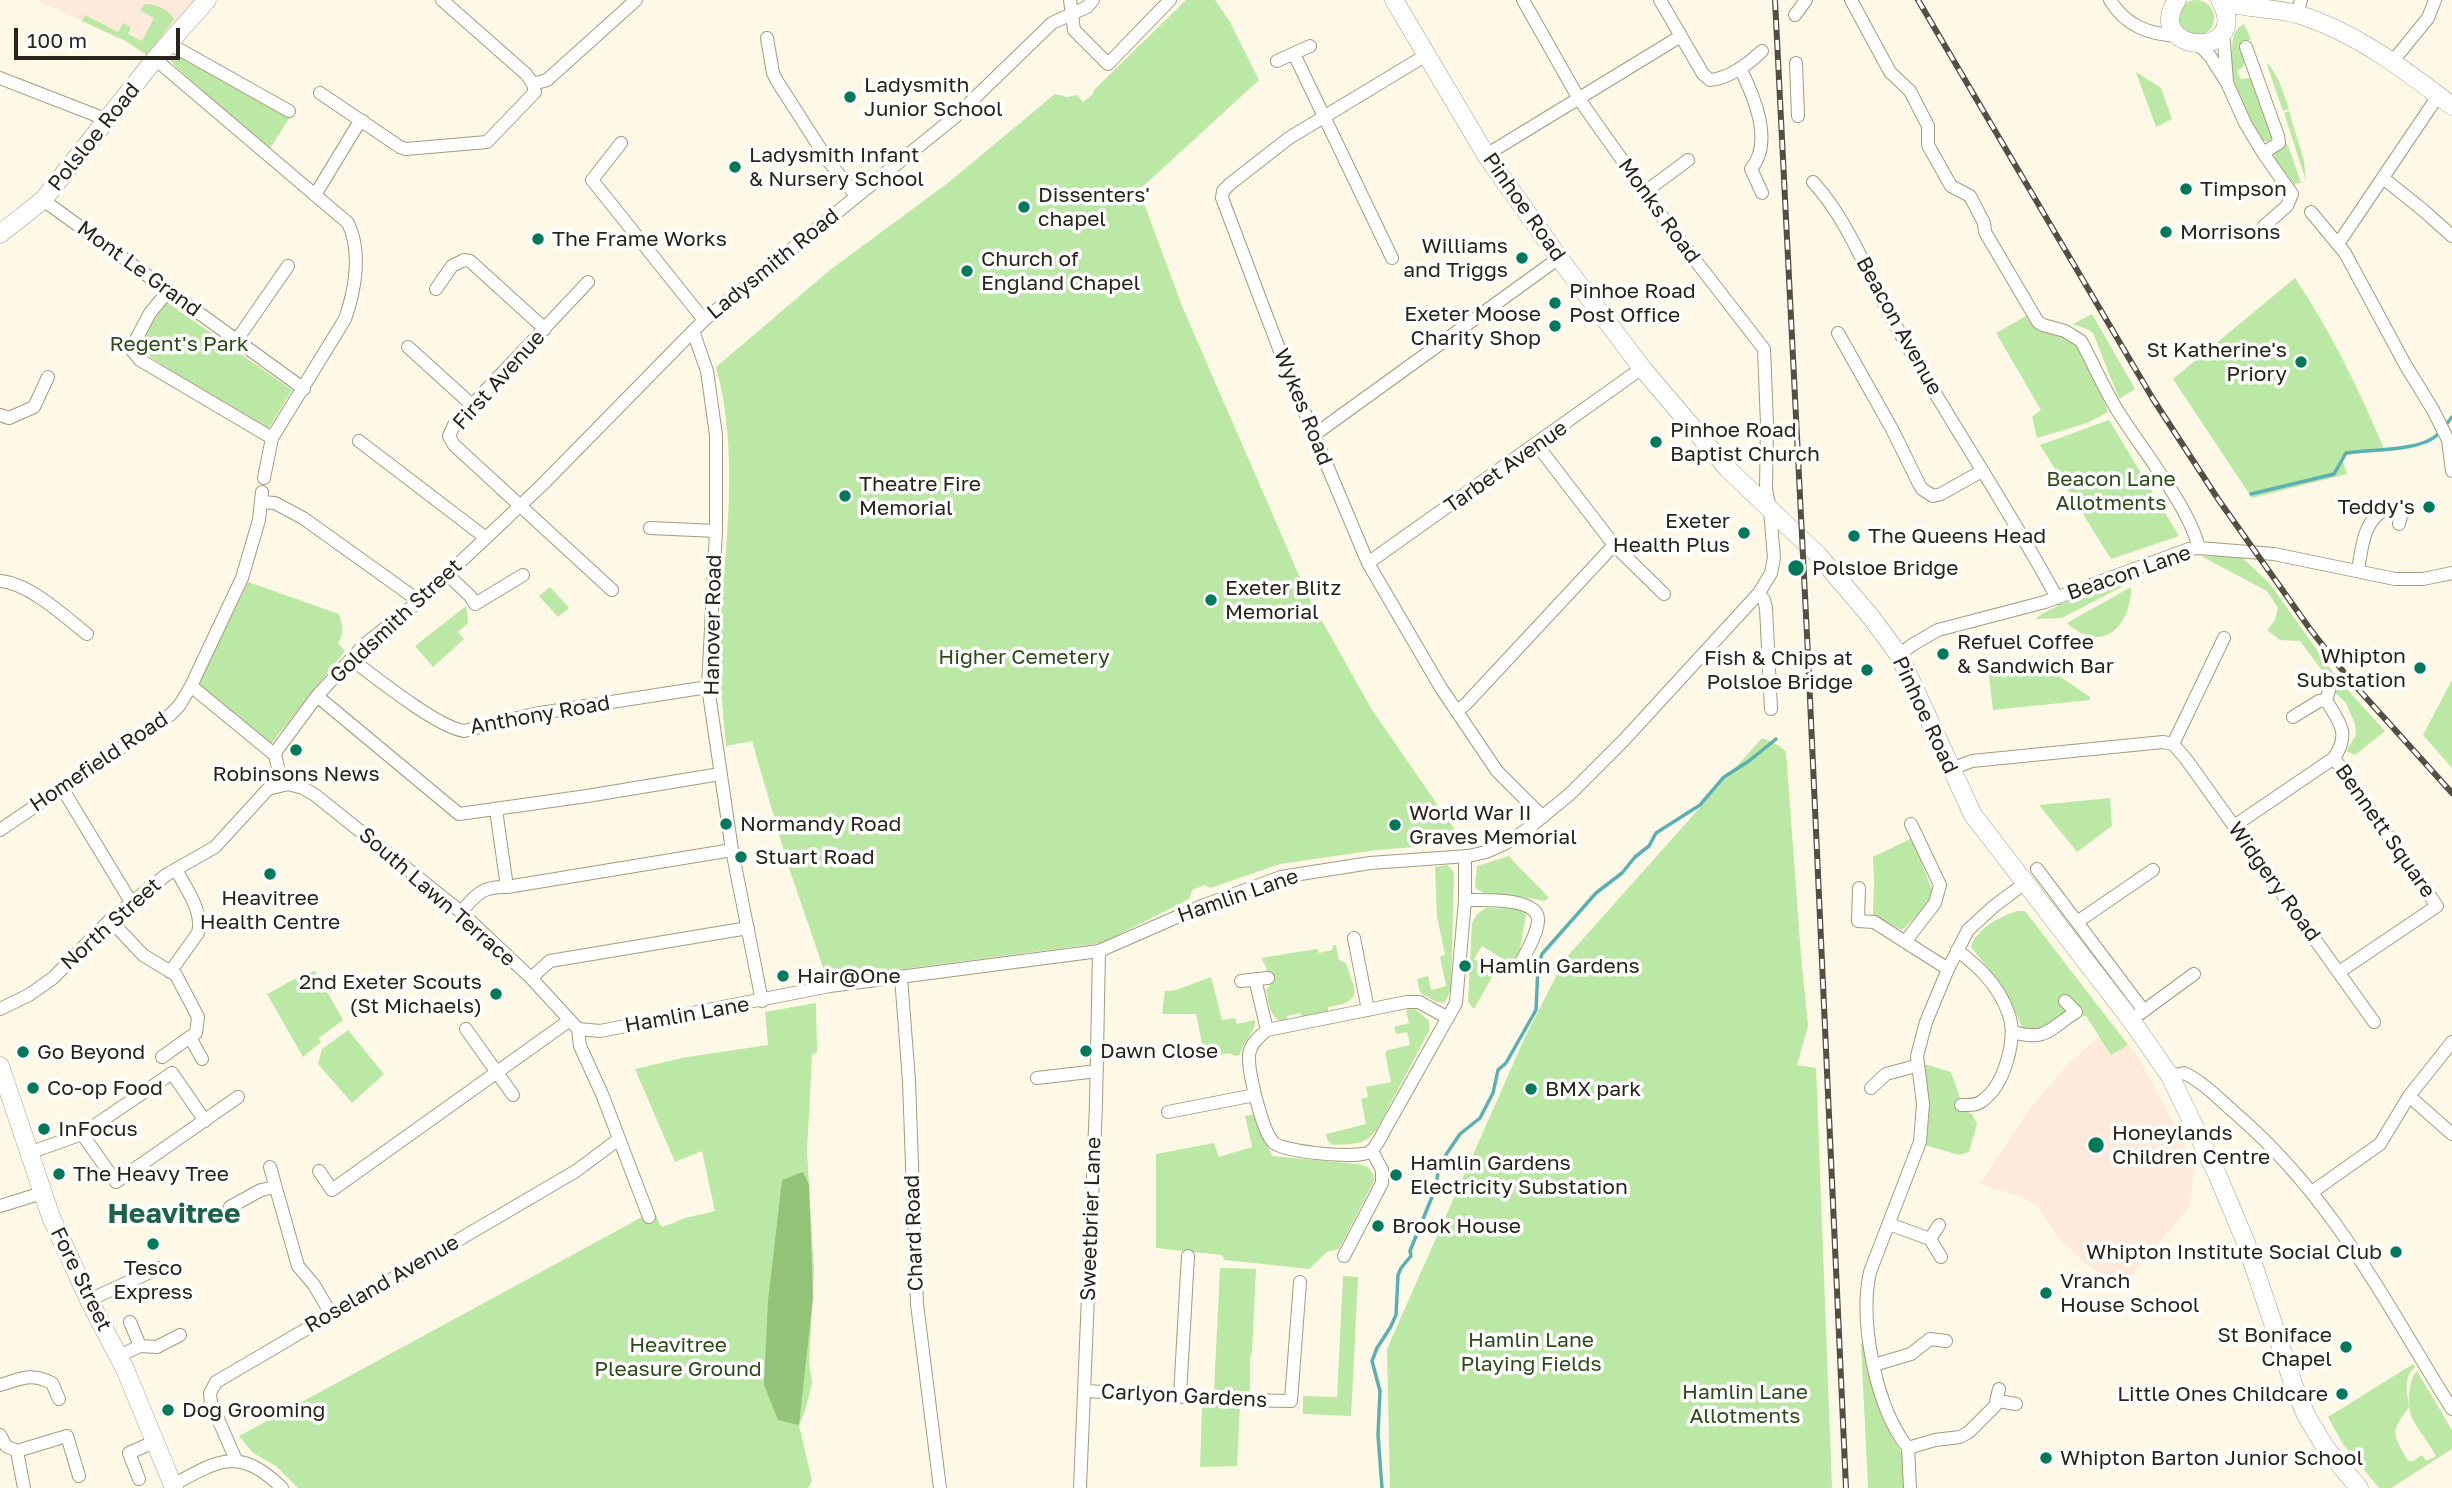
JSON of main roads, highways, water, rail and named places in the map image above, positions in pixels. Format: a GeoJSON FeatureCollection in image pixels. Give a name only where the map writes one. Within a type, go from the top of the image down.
{"type":"FeatureCollection","features":[{"type":"Feature","properties":{"kind":"main road","name":"Polsloe Road"},"geometry":{"type":"LineString","coordinates":[[0,234],[43,200],[168,43],[207,0]]}},
{"type":"Feature","properties":{"kind":"main road","name":"Pinhoe Road"},"geometry":{"type":"LineString","coordinates":[[1394,0],[1486,155],[1642,368],[1728,469],[1818,556],[1871,617],[1899,655],[1973,815],[2031,876],[2138,1016],[2226,1194],[2246,1243],[2306,1415],[2325,1447],[2359,1488]]}},
{"type":"Feature","properties":{"kind":"main road"},"geometry":{"type":"LineString","coordinates":[[2221,0],[2254,9],[2299,7],[2393,61],[2445,101]]}},
{"type":"Feature","properties":{"kind":"main road"},"geometry":{"type":"LineString","coordinates":[[2221,0],[2226,13],[2224,28]]}},
{"type":"Feature","properties":{"kind":"main road"},"geometry":{"type":"LineString","coordinates":[[2175,5],[2172,24],[2178,36],[2191,44],[2199,45],[2217,38],[2234,19],[2254,9]]}},
{"type":"Feature","properties":{"kind":"main road","name":"Fore Street"},"geometry":{"type":"LineString","coordinates":[[0,1066],[42,1193],[89,1300],[119,1356],[173,1487]]}},
{"type":"Feature","properties":{"kind":"waterway"},"geometry":{"type":"LineString","coordinates":[[2445,426],[2452,417]]}},
{"type":"Feature","properties":{"kind":"waterway"},"geometry":{"type":"LineString","coordinates":[[2251,494],[2334,474],[2346,453],[2410,446],[2422,443],[2440,432]]}},
{"type":"Feature","properties":{"kind":"waterway"},"geometry":{"type":"LineString","coordinates":[[1382,1488],[1378,1435],[1380,1391],[1372,1361],[1396,1315],[1398,1275],[1411,1256],[1410,1251],[1436,1187],[1439,1165],[1460,1134],[1480,1118],[1493,1093],[1498,1070],[1506,1063],[1536,1010],[1538,967],[1542,954],[1596,893],[1622,873],[1635,857],[1649,846],[1656,833],[1700,805],[1724,777],[1776,739]]}},
{"type":"Feature","properties":{"kind":"railway"},"geometry":{"type":"LineString","coordinates":[[1775,0],[1846,1488]]}},
{"type":"Feature","properties":{"kind":"railway"},"geometry":{"type":"LineString","coordinates":[[1918,0],[2153,399],[2218,499],[2310,629],[2350,680],[2452,793]]}},
{"type":"Feature","properties":{"kind":"place","name":"Ladysmith Junior School"},"geometry":{"type":"Point","coordinates":[850,97]}},
{"type":"Feature","properties":{"kind":"place","name":"Ladysmith Infant & Nursery School"},"geometry":{"type":"Point","coordinates":[735,167]}},
{"type":"Feature","properties":{"kind":"place","name":"Timpson"},"geometry":{"type":"Point","coordinates":[2186,189]}},
{"type":"Feature","properties":{"kind":"place","name":"Dissenters' chapel"},"geometry":{"type":"Point","coordinates":[1024,207]}},
{"type":"Feature","properties":{"kind":"place","name":"Morrisons"},"geometry":{"type":"Point","coordinates":[2166,232]}},
{"type":"Feature","properties":{"kind":"place","name":"The Frame Works"},"geometry":{"type":"Point","coordinates":[538,239]}},
{"type":"Feature","properties":{"kind":"place","name":"Williams and Triggs"},"geometry":{"type":"Point","coordinates":[1522,258]}},
{"type":"Feature","properties":{"kind":"place","name":"Church of England Chapel"},"geometry":{"type":"Point","coordinates":[967,271]}},
{"type":"Feature","properties":{"kind":"place","name":"Pinhoe Road Post Office"},"geometry":{"type":"Point","coordinates":[1555,303]}},
{"type":"Feature","properties":{"kind":"place","name":"Exeter Moose Charity Shop"},"geometry":{"type":"Point","coordinates":[1555,326]}},
{"type":"Feature","properties":{"kind":"place","name":"St Katherine's Priory"},"geometry":{"type":"Point","coordinates":[2301,362]}},
{"type":"Feature","properties":{"kind":"place","name":"Pinhoe Road Baptist Church"},"geometry":{"type":"Point","coordinates":[1656,442]}},
{"type":"Feature","properties":{"kind":"place","name":"Theatre Fire Memorial"},"geometry":{"type":"Point","coordinates":[845,496]}},
{"type":"Feature","properties":{"kind":"place","name":"Teddy's"},"geometry":{"type":"Point","coordinates":[2429,507]}},
{"type":"Feature","properties":{"kind":"place","name":"Exeter Health Plus"},"geometry":{"type":"Point","coordinates":[1744,533]}},
{"type":"Feature","properties":{"kind":"place","name":"The Queens Head"},"geometry":{"type":"Point","coordinates":[1854,536]}},
{"type":"Feature","properties":{"kind":"place","name":"Polsloe Bridge"},"geometry":{"type":"Point","coordinates":[1796,568]}},
{"type":"Feature","properties":{"kind":"place","name":"Exeter Blitz Memorial"},"geometry":{"type":"Point","coordinates":[1211,600]}},
{"type":"Feature","properties":{"kind":"place","name":"Refuel Coffee & Sandwich Bar"},"geometry":{"type":"Point","coordinates":[1943,654]}},
{"type":"Feature","properties":{"kind":"place","name":"Whipton Substation"},"geometry":{"type":"Point","coordinates":[2420,668]}},
{"type":"Feature","properties":{"kind":"place","name":"Fish & Chips at Polsloe Bridge"},"geometry":{"type":"Point","coordinates":[1867,670]}},
{"type":"Feature","properties":{"kind":"place","name":"Robinsons News"},"geometry":{"type":"Point","coordinates":[296,750]}},
{"type":"Feature","properties":{"kind":"place","name":"Normandy Road"},"geometry":{"type":"Point","coordinates":[726,824]}},
{"type":"Feature","properties":{"kind":"place","name":"World War II Graves Memorial"},"geometry":{"type":"Point","coordinates":[1395,825]}},
{"type":"Feature","properties":{"kind":"place","name":"Stuart Road"},"geometry":{"type":"Point","coordinates":[741,857]}},
{"type":"Feature","properties":{"kind":"place","name":"Heavitree Health Centre"},"geometry":{"type":"Point","coordinates":[270,874]}},
{"type":"Feature","properties":{"kind":"place","name":"Hamlin Gardens"},"geometry":{"type":"Point","coordinates":[1465,966]}},
{"type":"Feature","properties":{"kind":"place","name":"Hair@One"},"geometry":{"type":"Point","coordinates":[783,976]}},
{"type":"Feature","properties":{"kind":"place","name":"2nd Exeter Scouts (St Michaels)"},"geometry":{"type":"Point","coordinates":[496,994]}},
{"type":"Feature","properties":{"kind":"place","name":"Dawn Close"},"geometry":{"type":"Point","coordinates":[1086,1051]}},
{"type":"Feature","properties":{"kind":"place","name":"Go Beyond"},"geometry":{"type":"Point","coordinates":[23,1052]}},
{"type":"Feature","properties":{"kind":"place","name":"Co-op Food"},"geometry":{"type":"Point","coordinates":[33,1088]}},
{"type":"Feature","properties":{"kind":"place","name":"BMX park"},"geometry":{"type":"Point","coordinates":[1531,1089]}},
{"type":"Feature","properties":{"kind":"place","name":"InFocus"},"geometry":{"type":"Point","coordinates":[44,1129]}},
{"type":"Feature","properties":{"kind":"place","name":"Honeylands Children Centre"},"geometry":{"type":"Point","coordinates":[2096,1145]}},
{"type":"Feature","properties":{"kind":"place","name":"The Heavy Tree"},"geometry":{"type":"Point","coordinates":[59,1174]}},
{"type":"Feature","properties":{"kind":"place","name":"Hamlin Gardens Electricity Substation"},"geometry":{"type":"Point","coordinates":[1396,1175]}},
{"type":"Feature","properties":{"kind":"place","name":"Brook House"},"geometry":{"type":"Point","coordinates":[1378,1226]}},
{"type":"Feature","properties":{"kind":"place","name":"Tesco Express"},"geometry":{"type":"Point","coordinates":[153,1244]}},
{"type":"Feature","properties":{"kind":"place","name":"Whipton Institute Social Club"},"geometry":{"type":"Point","coordinates":[2396,1252]}},
{"type":"Feature","properties":{"kind":"place","name":"Vranch House School"},"geometry":{"type":"Point","coordinates":[2046,1293]}},
{"type":"Feature","properties":{"kind":"place","name":"St Boniface Chapel"},"geometry":{"type":"Point","coordinates":[2346,1347]}},
{"type":"Feature","properties":{"kind":"place","name":"Little Ones Childcare"},"geometry":{"type":"Point","coordinates":[2342,1394]}},
{"type":"Feature","properties":{"kind":"place","name":"Dog Grooming"},"geometry":{"type":"Point","coordinates":[168,1410]}},
{"type":"Feature","properties":{"kind":"place","name":"Whipton Barton Junior School"},"geometry":{"type":"Point","coordinates":[2046,1458]}},
{"type":"Feature","properties":{"kind":"district","name":"Heavitree"},"geometry":{"type":"Point","coordinates":[174,1214]}},
{"type":"Feature","properties":{"kind":"park label","name":"Regent's Park"},"geometry":{"type":"Point","coordinates":[179,344]}},
{"type":"Feature","properties":{"kind":"park label","name":"Beacon Lane Allotments"},"geometry":{"type":"Point","coordinates":[2111,491]}},
{"type":"Feature","properties":{"kind":"park label","name":"Higher Cemetery"},"geometry":{"type":"Point","coordinates":[1024,657]}},
{"type":"Feature","properties":{"kind":"park label","name":"Hamlin Lane Playing Fields"},"geometry":{"type":"Point","coordinates":[1531,1352]}},
{"type":"Feature","properties":{"kind":"park label","name":"Heavitree Pleasure Ground"},"geometry":{"type":"Point","coordinates":[678,1357]}},
{"type":"Feature","properties":{"kind":"park label","name":"Hamlin Lane Allotments"},"geometry":{"type":"Point","coordinates":[1745,1404]}}]}
